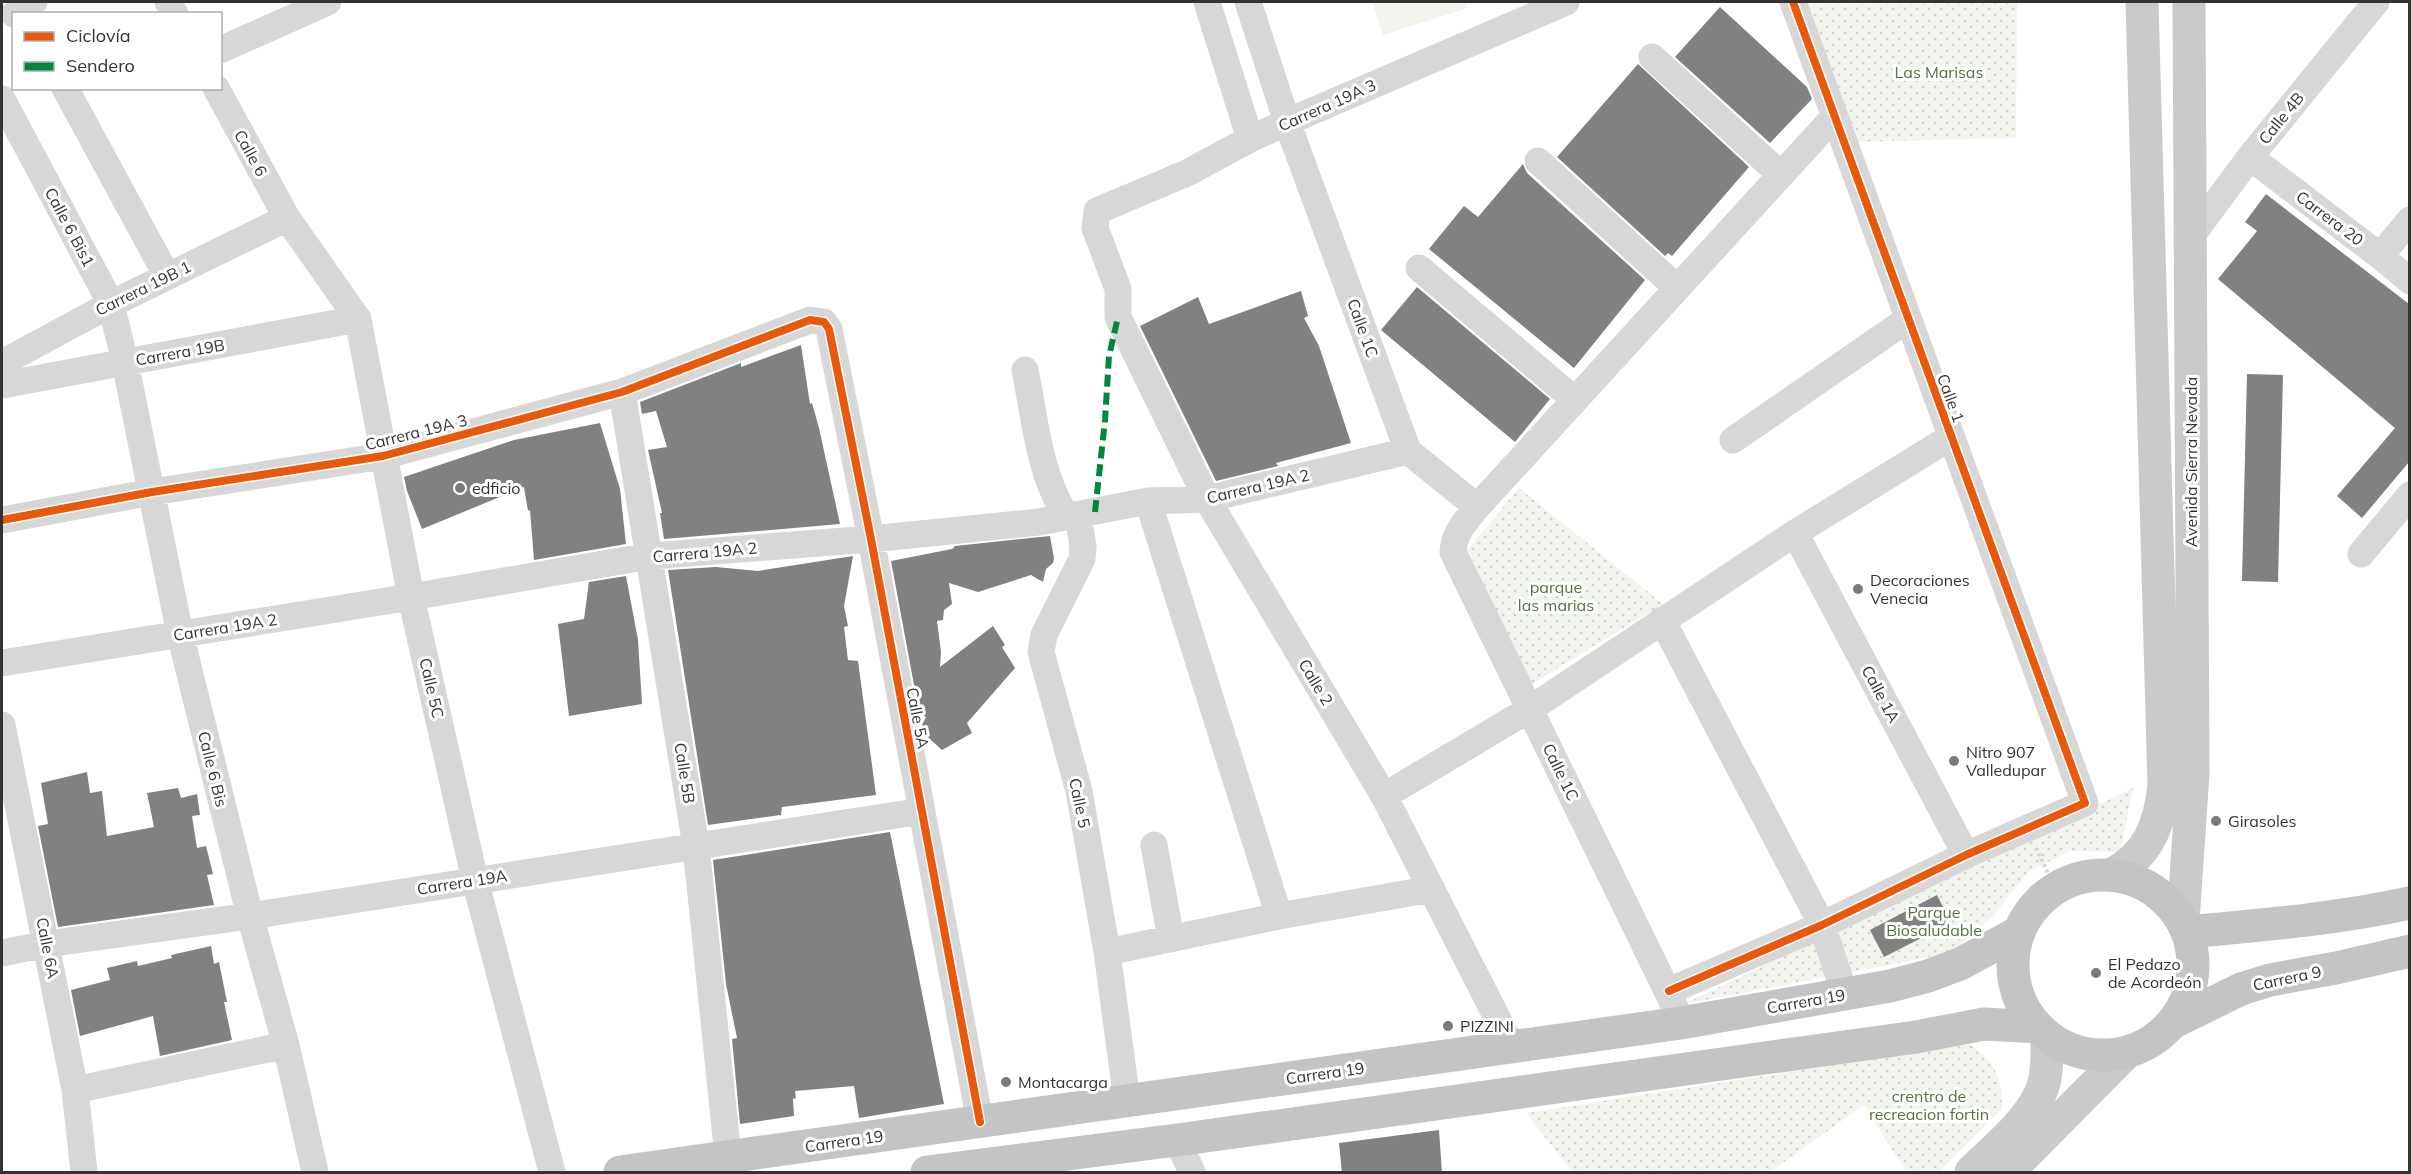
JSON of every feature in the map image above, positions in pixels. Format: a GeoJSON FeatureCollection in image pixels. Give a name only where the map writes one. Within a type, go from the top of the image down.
{"type":"FeatureCollection","features":[{"type":"Feature","properties":{"kind":"highway"},"geometry":{"type":"LineString","coordinates":[[2111,874],[2145,885],[2173,907],[2185,927],[2193,959],[2191,987],[2180,1012],[2172,1023],[2151,1041],[2126,1053],[2102,1055],[2079,1052],[2042,1031],[2028,1016],[2016,989],[2013,960],[2019,932],[2034,907],[2055,888],[2082,876],[2111,874]]}},
{"type":"Feature","properties":{"kind":"highway"},"geometry":{"type":"LineString","coordinates":[[2185,927],[2333,918],[2409,903]]}},
{"type":"Feature","properties":{"kind":"highway","name":"Carrera 19"},"geometry":{"type":"LineString","coordinates":[[620,1173],[1681,1023],[1890,986],[1944,971],[2019,932]]}},
{"type":"Feature","properties":{"kind":"highway","name":"Carrera 9"},"geometry":{"type":"LineString","coordinates":[[2172,1023],[2241,989],[2270,980],[2409,951]]}},
{"type":"Feature","properties":{"kind":"highway"},"geometry":{"type":"LineString","coordinates":[[927,1173],[1916,1037],[1984,1024],[2042,1031]]}},
{"type":"Feature","properties":{"kind":"main road","name":"Avenida Sierra Nevada"},"geometry":{"type":"LineString","coordinates":[[2111,874],[2127,867],[2145,846],[2160,813],[2164,785],[2142,2]]}},
{"type":"Feature","properties":{"kind":"main road","name":"Avenida Sierra Nevada"},"geometry":{"type":"LineString","coordinates":[[2185,927],[2193,773],[2189,2]]}},
{"type":"Feature","properties":{"kind":"main road"},"geometry":{"type":"LineString","coordinates":[[1971,1173],[2027,1115],[2037,1099],[2046,1069],[2042,1031]]}},
{"type":"Feature","properties":{"kind":"main road"},"geometry":{"type":"LineString","coordinates":[[2008,1173],[2126,1053]]}},
{"type":"Feature","properties":{"kind":"street"},"geometry":{"type":"LineString","coordinates":[[222,49],[328,2]]}},
{"type":"Feature","properties":{"kind":"street","name":"Calle 1C"},"geometry":{"type":"LineString","coordinates":[[1248,2],[1287,122],[1408,451]]}},
{"type":"Feature","properties":{"kind":"street","name":"Carrera 19A 3"},"geometry":{"type":"LineString","coordinates":[[1118,317],[1118,289],[1095,228],[1097,211],[1187,173],[1287,122],[1566,2]]}},
{"type":"Feature","properties":{"kind":"street","name":"Calle 1"},"geometry":{"type":"LineString","coordinates":[[1793,2],[2085,803],[2026,828]]}},
{"type":"Feature","properties":{"kind":"street","name":"Calle 4B"},"geometry":{"type":"LineString","coordinates":[[2190,238],[2250,157],[2376,2]]}},
{"type":"Feature","properties":{"kind":"street"},"geometry":{"type":"LineString","coordinates":[[1217,4],[1250,139]]}},
{"type":"Feature","properties":{"kind":"street"},"geometry":{"type":"LineString","coordinates":[[1652,57],[1781,175]]}},
{"type":"Feature","properties":{"kind":"street"},"geometry":{"type":"LineString","coordinates":[[66,90],[167,276]]}},
{"type":"Feature","properties":{"kind":"street","name":"Calle 6"},"geometry":{"type":"LineString","coordinates":[[217,90],[287,218]]}},
{"type":"Feature","properties":{"kind":"street","name":"Calle 6 Bis1"},"geometry":{"type":"LineString","coordinates":[[2,99],[111,304],[125,362]]}},
{"type":"Feature","properties":{"kind":"street"},"geometry":{"type":"LineString","coordinates":[[1408,451],[1477,507],[1834,117]]}},
{"type":"Feature","properties":{"kind":"street","name":"Carrera 20"},"geometry":{"type":"LineString","coordinates":[[2250,157],[2380,256],[2409,281]]}},
{"type":"Feature","properties":{"kind":"street"},"geometry":{"type":"LineString","coordinates":[[1538,161],[1677,288]]}},
{"type":"Feature","properties":{"kind":"street","name":"Carrera 19B 1"},"geometry":{"type":"LineString","coordinates":[[2,363],[111,304],[287,218]]}},
{"type":"Feature","properties":{"kind":"street","name":"Calle 5C"},"geometry":{"type":"LineString","coordinates":[[287,218],[358,319],[411,597],[475,880],[552,1173]]}},
{"type":"Feature","properties":{"kind":"street"},"geometry":{"type":"LineString","coordinates":[[2380,256],[2409,220]]}},
{"type":"Feature","properties":{"kind":"street"},"geometry":{"type":"LineString","coordinates":[[1419,268],[1575,400]]}},
{"type":"Feature","properties":{"kind":"street","name":"Calle 2"},"geometry":{"type":"LineString","coordinates":[[1118,317],[1207,499],[1384,796],[1512,1047]]}},
{"type":"Feature","properties":{"kind":"street","name":"Carrera 19B"},"geometry":{"type":"LineString","coordinates":[[2,385],[358,319]]}},
{"type":"Feature","properties":{"kind":"street"},"geometry":{"type":"LineString","coordinates":[[1733,440],[1908,319]]}},
{"type":"Feature","properties":{"kind":"street","name":"Carrera 19A 3"},"geometry":{"type":"LineString","coordinates":[[2,520],[152,492],[383,456],[622,392],[810,320],[824,322]]}},
{"type":"Feature","properties":{"kind":"street","name":"Calle 5A"},"geometry":{"type":"LineString","coordinates":[[824,322],[829,329],[871,539],[980,1122]]}},
{"type":"Feature","properties":{"kind":"street","name":"Calle 6 Bis"},"geometry":{"type":"LineString","coordinates":[[125,362],[180,634],[250,915],[286,1045],[315,1173]]}},
{"type":"Feature","properties":{"kind":"street"},"geometry":{"type":"LineString","coordinates":[[2,367],[31,379]]}},
{"type":"Feature","properties":{"kind":"street"},"geometry":{"type":"LineString","coordinates":[[1025,370],[1047,478],[1056,501],[1073,516]]}},
{"type":"Feature","properties":{"kind":"street","name":"Calle 5B"},"geometry":{"type":"LineString","coordinates":[[622,392],[696,846],[728,1157]]}},
{"type":"Feature","properties":{"kind":"street"},"geometry":{"type":"LineString","coordinates":[[1384,796],[1530,709],[1795,533],[1951,436]]}},
{"type":"Feature","properties":{"kind":"street","name":"Carrera 19A 2"},"geometry":{"type":"LineString","coordinates":[[2,663],[650,556],[871,539],[1039,522],[1148,501],[1207,499],[1408,451]]}},
{"type":"Feature","properties":{"kind":"street"},"geometry":{"type":"LineString","coordinates":[[2361,554],[2409,495]]}},
{"type":"Feature","properties":{"kind":"street"},"geometry":{"type":"LineString","coordinates":[[1148,501],[1279,916]]}},
{"type":"Feature","properties":{"kind":"street","name":"Calle 1C"},"geometry":{"type":"LineString","coordinates":[[1477,507],[1459,530],[1453,552],[1669,991],[1681,1023]]}},
{"type":"Feature","properties":{"kind":"street","name":"Calle 5"},"geometry":{"type":"LineString","coordinates":[[1073,516],[1082,559],[1048,626],[1041,652],[1079,791],[1107,952],[1127,1101]]}},
{"type":"Feature","properties":{"kind":"street","name":"Calle 1A"},"geometry":{"type":"LineString","coordinates":[[1795,533],[1966,855]]}},
{"type":"Feature","properties":{"kind":"street"},"geometry":{"type":"LineString","coordinates":[[1662,620],[1822,925],[1845,994]]}},
{"type":"Feature","properties":{"kind":"street","name":"Calle 6A"},"geometry":{"type":"LineString","coordinates":[[2,725],[75,1090],[84,1173]]}},
{"type":"Feature","properties":{"kind":"street","name":"Carrera 19A"},"geometry":{"type":"LineString","coordinates":[[2,954],[47,944],[250,915],[922,811]]}},
{"type":"Feature","properties":{"kind":"street"},"geometry":{"type":"LineString","coordinates":[[1669,991],[1822,925],[2026,828]]}},
{"type":"Feature","properties":{"kind":"street"},"geometry":{"type":"LineString","coordinates":[[1154,845],[1172,939]]}},
{"type":"Feature","properties":{"kind":"street"},"geometry":{"type":"LineString","coordinates":[[1107,952],[1279,916],[1432,889]]}},
{"type":"Feature","properties":{"kind":"street"},"geometry":{"type":"LineString","coordinates":[[75,1090],[286,1045]]}},
{"type":"Feature","properties":{"kind":"street"},"geometry":{"type":"LineString","coordinates":[[1177,1140],[1192,1173]]}},
{"type":"Feature","properties":{"kind":"path"},"geometry":{"type":"LineString","coordinates":[[2026,828],[2055,888]]}},
{"type":"Feature","properties":{"kind":"green space"},"geometry":{"type":"Polygon","coordinates":[[[1372,2],[1466,2],[1468,8],[1383,35],[1372,2]]]}},
{"type":"Feature","properties":{"kind":"green space","name":"Las Marisas"},"geometry":{"type":"Polygon","coordinates":[[[2017,3],[2016,138],[1852,142],[1802,4],[2017,3]]]}},
{"type":"Feature","properties":{"kind":"green space","name":"parque las marias"},"geometry":{"type":"Polygon","coordinates":[[[1519,488],[1663,604],[1529,686],[1468,549],[1519,488]]]}},
{"type":"Feature","properties":{"kind":"green space","name":"Parque Biosaludable"},"geometry":{"type":"Polygon","coordinates":[[[2133,788],[2120,852],[2070,851],[2028,872],[1992,917],[1951,953],[1684,1004],[2133,788]]]}},
{"type":"Feature","properties":{"kind":"green space","name":"crentro de recreacion fortin"},"geometry":{"type":"Polygon","coordinates":[[[1970,1044],[1986,1058],[1996,1072],[1999,1079],[2002,1109],[1939,1172],[1906,1172],[1864,1105],[1770,1172],[1572,1172],[1526,1113],[1970,1044]]]}},
{"type":"Feature","properties":{"kind":"building"},"geometry":{"type":"Polygon","coordinates":[[[1720,7],[1807,87],[1812,99],[1770,143],[1675,57],[1720,7]]]}},
{"type":"Feature","properties":{"kind":"building"},"geometry":{"type":"Polygon","coordinates":[[[1638,64],[1749,167],[1672,256],[1668,253],[1665,256],[1557,157],[1638,64]]]}},
{"type":"Feature","properties":{"kind":"building"},"geometry":{"type":"Polygon","coordinates":[[[1523,164],[1527,173],[1645,280],[1574,368],[1429,249],[1464,206],[1478,217],[1523,164]]]}},
{"type":"Feature","properties":{"kind":"building"},"geometry":{"type":"Polygon","coordinates":[[[2266,194],[2409,304],[2409,462],[2362,518],[2337,496],[2395,428],[2218,279],[2257,231],[2245,222],[2266,194]]]}},
{"type":"Feature","properties":{"kind":"building"},"geometry":{"type":"Polygon","coordinates":[[[1417,287],[1550,399],[1515,442],[1381,330],[1417,287]]]}},
{"type":"Feature","properties":{"kind":"building"},"geometry":{"type":"Polygon","coordinates":[[[1301,291],[1308,316],[1304,318],[1319,346],[1351,443],[1276,463],[1278,466],[1216,481],[1140,326],[1198,297],[1209,324],[1301,291]]]}},
{"type":"Feature","properties":{"kind":"building"},"geometry":{"type":"Polygon","coordinates":[[[801,345],[810,404],[812,403],[819,428],[840,524],[664,539],[660,513],[662,513],[648,450],[667,447],[656,411],[642,414],[640,402],[741,363],[741,367],[801,345]]]}},
{"type":"Feature","properties":{"kind":"building"},"geometry":{"type":"Polygon","coordinates":[[[2247,374],[2283,375],[2278,582],[2242,581],[2247,374]]]}},
{"type":"Feature","properties":{"kind":"building"},"geometry":{"type":"Polygon","coordinates":[[[600,423],[620,489],[626,544],[534,560],[530,510],[528,511],[524,487],[422,529],[404,477],[514,440],[600,423]]]}},
{"type":"Feature","properties":{"kind":"building"},"geometry":{"type":"Polygon","coordinates":[[[1050,536],[1054,558],[1053,563],[1046,569],[1043,582],[1031,575],[978,592],[949,583],[952,604],[944,610],[943,620],[937,621],[941,652],[940,667],[993,626],[1005,645],[1002,647],[1015,668],[967,723],[972,733],[942,750],[923,733],[922,725],[926,717],[919,712],[891,561],[952,549],[955,546],[1050,536]]]}},
{"type":"Feature","properties":{"kind":"building"},"geometry":{"type":"Polygon","coordinates":[[[853,556],[844,606],[848,626],[844,627],[848,660],[858,661],[876,795],[782,807],[781,815],[708,825],[668,570],[716,567],[758,571],[853,556]]]}},
{"type":"Feature","properties":{"kind":"building"},"geometry":{"type":"Polygon","coordinates":[[[626,576],[638,640],[642,704],[569,716],[558,624],[584,619],[589,582],[626,576]]]}},
{"type":"Feature","properties":{"kind":"building"},"geometry":{"type":"Polygon","coordinates":[[[87,772],[90,793],[102,791],[107,836],[154,827],[147,793],[178,788],[181,798],[197,794],[200,815],[192,816],[197,848],[206,846],[213,874],[207,875],[214,905],[58,927],[38,826],[48,824],[41,783],[87,772]]]}},
{"type":"Feature","properties":{"kind":"building"},"geometry":{"type":"Polygon","coordinates":[[[890,832],[944,1104],[859,1118],[854,1086],[795,1091],[794,1116],[740,1124],[732,1039],[737,1038],[726,984],[713,860],[890,832]]]}},
{"type":"Feature","properties":{"kind":"building"},"geometry":{"type":"Polygon","coordinates":[[[1937,895],[1951,923],[1884,957],[1870,930],[1937,895]]]}},
{"type":"Feature","properties":{"kind":"building"},"geometry":{"type":"Polygon","coordinates":[[[211,946],[214,964],[219,962],[232,1040],[160,1056],[153,1016],[80,1036],[71,990],[110,980],[107,968],[137,961],[138,966],[172,958],[171,955],[211,946]]]}},
{"type":"Feature","properties":{"kind":"building"},"geometry":{"type":"Polygon","coordinates":[[[1439,1130],[1442,1173],[1342,1173],[1339,1143],[1439,1130]]]}},
{"type":"Feature","properties":{"kind":"marked path"},"geometry":{"type":"LineString","coordinates":[[1095,512],[1109,356],[1118,317]]}},
{"type":"Feature","properties":{"kind":"cycle path"},"geometry":{"type":"LineString","coordinates":[[1669,991],[1822,925],[1966,855],[2085,803],[1793,2]]}},
{"type":"Feature","properties":{"kind":"cycle path"},"geometry":{"type":"LineString","coordinates":[[2,520],[152,492],[383,456],[622,392],[810,320],[824,322],[829,329],[871,539],[980,1122]]}},
{"type":"Feature","properties":{"kind":"place","name":"edficio"},"geometry":{"type":"Point","coordinates":[460,488]}},
{"type":"Feature","properties":{"kind":"place","name":"Decoraciones Venecia"},"geometry":{"type":"Point","coordinates":[1858,589]}},
{"type":"Feature","properties":{"kind":"place","name":"Nitro 907 Valledupar"},"geometry":{"type":"Point","coordinates":[1954,761]}},
{"type":"Feature","properties":{"kind":"place","name":"Girasoles"},"geometry":{"type":"Point","coordinates":[2216,821]}},
{"type":"Feature","properties":{"kind":"place","name":"El Pedazo de Acordeón"},"geometry":{"type":"Point","coordinates":[2096,973]}},
{"type":"Feature","properties":{"kind":"place","name":"PIZZINI"},"geometry":{"type":"Point","coordinates":[1448,1026]}},
{"type":"Feature","properties":{"kind":"place","name":"Montacarga"},"geometry":{"type":"Point","coordinates":[1006,1082]}}]}
